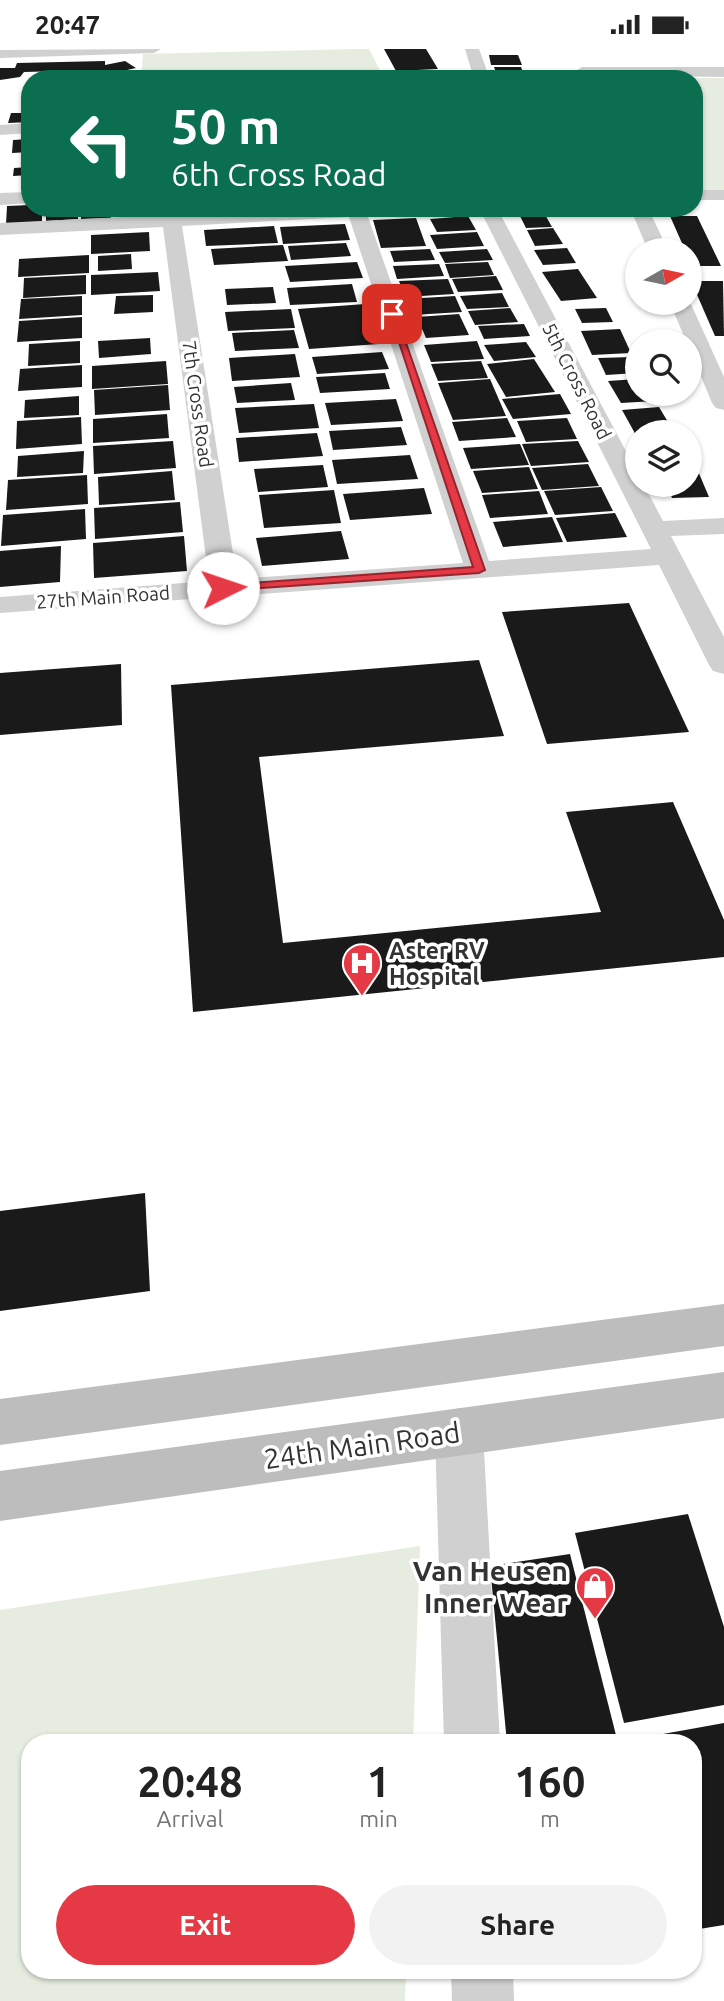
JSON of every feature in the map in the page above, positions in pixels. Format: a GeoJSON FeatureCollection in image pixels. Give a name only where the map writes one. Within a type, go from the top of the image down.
{"type":"FeatureCollection","features":[{"type":"Feature","properties":{"kind":"main road"},"geometry":{"type":"LineString","coordinates":[[0,1422],[724,1325]]}},
{"type":"Feature","properties":{"kind":"main road","name":"24th Main Road"},"geometry":{"type":"LineString","coordinates":[[0,1496],[724,1395]]}},
{"type":"Feature","properties":{"kind":"street"},"geometry":{"type":"LineString","coordinates":[[0,54],[154,49]]}},
{"type":"Feature","properties":{"kind":"street"},"geometry":{"type":"LineString","coordinates":[[472,49],[479,70]]}},
{"type":"Feature","properties":{"kind":"street"},"geometry":{"type":"LineString","coordinates":[[703,72],[724,72]]}},
{"type":"Feature","properties":{"kind":"street"},"geometry":{"type":"LineString","coordinates":[[0,130],[21,129]]}},
{"type":"Feature","properties":{"kind":"street"},"geometry":{"type":"LineString","coordinates":[[703,195],[724,195]]}},
{"type":"Feature","properties":{"kind":"street"},"geometry":{"type":"LineString","coordinates":[[0,199],[21,198]]}},
{"type":"Feature","properties":{"kind":"street"},"geometry":{"type":"LineString","coordinates":[[0,229],[241,217]]}},
{"type":"Feature","properties":{"kind":"street"},"geometry":{"type":"LineString","coordinates":[[359,217],[479,570]]}},
{"type":"Feature","properties":{"kind":"street","name":"5th Cross Road"},"geometry":{"type":"LineString","coordinates":[[493,217],[724,665]]}},
{"type":"Feature","properties":{"kind":"street"},"geometry":{"type":"LineString","coordinates":[[643,217],[652,238]]}},
{"type":"Feature","properties":{"kind":"street","name":"7th Cross Road"},"geometry":{"type":"LineString","coordinates":[[172,220],[223,588]]}},
{"type":"Feature","properties":{"kind":"street"},"geometry":{"type":"LineString","coordinates":[[685,315],[724,403]]}},
{"type":"Feature","properties":{"kind":"street"},"geometry":{"type":"LineString","coordinates":[[653,529],[724,526]]}},
{"type":"Feature","properties":{"kind":"street","name":"27th Main Road"},"geometry":{"type":"LineString","coordinates":[[0,605],[667,556]]}},
{"type":"Feature","properties":{"kind":"street"},"geometry":{"type":"LineString","coordinates":[[458,1432],[472,1734]]}},
{"type":"Feature","properties":{"kind":"street"},"geometry":{"type":"LineString","coordinates":[[482,1979],[483,2001]]}},
{"type":"Feature","properties":{"kind":"shaded area"},"geometry":{"type":"Polygon","coordinates":[[[369,49],[380,70],[142,70],[143,54],[369,49]]]}},
{"type":"Feature","properties":{"kind":"shaded area"},"geometry":{"type":"Polygon","coordinates":[[[703,78],[724,78],[724,190],[703,190],[703,78]]]}},
{"type":"Feature","properties":{"kind":"shaded area"},"geometry":{"type":"Polygon","coordinates":[[[420,1546],[413,1734],[21,1734],[21,1979],[406,1979],[405,2001],[0,2001],[0,1610],[420,1546]]]}},
{"type":"Feature","properties":{"kind":"building"},"geometry":{"type":"Polygon","coordinates":[[[384,49],[426,49],[438,69],[417,70],[395,70],[384,49]]]}},
{"type":"Feature","properties":{"kind":"building"},"geometry":{"type":"Polygon","coordinates":[[[489,55],[518,55],[522,65],[491,65],[489,55]]]}},
{"type":"Feature","properties":{"kind":"building"},"geometry":{"type":"Polygon","coordinates":[[[105,61],[105,65],[125,61],[136,68],[21,70],[20,77],[0,80],[0,68],[15,68],[17,63],[105,61]]]}},
{"type":"Feature","properties":{"kind":"building"},"geometry":{"type":"Polygon","coordinates":[[[494,67],[521,67],[522,70],[495,70],[494,67]]]}},
{"type":"Feature","properties":{"kind":"building"},"geometry":{"type":"Polygon","coordinates":[[[11,113],[21,113],[21,122],[8,123],[11,113]]]}},
{"type":"Feature","properties":{"kind":"building"},"geometry":{"type":"Polygon","coordinates":[[[13,140],[21,140],[21,152],[12,153],[13,140]]]}},
{"type":"Feature","properties":{"kind":"building"},"geometry":{"type":"Polygon","coordinates":[[[14,168],[21,168],[21,176],[13,176],[14,168]]]}},
{"type":"Feature","properties":{"kind":"building"},"geometry":{"type":"Polygon","coordinates":[[[21,205],[21,217],[42,217],[42,222],[6,224],[7,206],[21,205]]]}},
{"type":"Feature","properties":{"kind":"building"},"geometry":{"type":"Polygon","coordinates":[[[46,217],[78,217],[78,219],[46,221],[46,217]]]}},
{"type":"Feature","properties":{"kind":"building"},"geometry":{"type":"Polygon","coordinates":[[[81,217],[111,217],[111,218],[81,217]]]}},
{"type":"Feature","properties":{"kind":"building"},"geometry":{"type":"Polygon","coordinates":[[[469,217],[476,230],[437,232],[430,219],[469,217]]]}},
{"type":"Feature","properties":{"kind":"building"},"geometry":{"type":"Polygon","coordinates":[[[520,217],[546,217],[552,227],[526,228],[520,217]]]}},
{"type":"Feature","properties":{"kind":"building"},"geometry":{"type":"Polygon","coordinates":[[[670,217],[697,217],[721,266],[702,266],[702,238],[680,238],[670,217]]]}},
{"type":"Feature","properties":{"kind":"building"},"geometry":{"type":"Polygon","coordinates":[[[416,218],[426,246],[381,248],[373,220],[416,218]]]}},
{"type":"Feature","properties":{"kind":"building"},"geometry":{"type":"Polygon","coordinates":[[[345,224],[350,240],[283,244],[280,227],[345,224]]]}},
{"type":"Feature","properties":{"kind":"building"},"geometry":{"type":"Polygon","coordinates":[[[274,226],[278,243],[206,246],[204,230],[274,226]]]}},
{"type":"Feature","properties":{"kind":"building"},"geometry":{"type":"Polygon","coordinates":[[[553,228],[563,244],[535,246],[527,230],[553,228]]]}},
{"type":"Feature","properties":{"kind":"building"},"geometry":{"type":"Polygon","coordinates":[[[149,232],[150,251],[91,254],[91,235],[149,232]]]}},
{"type":"Feature","properties":{"kind":"building"},"geometry":{"type":"Polygon","coordinates":[[[477,232],[484,246],[437,249],[430,235],[477,232]]]}},
{"type":"Feature","properties":{"kind":"building"},"geometry":{"type":"Polygon","coordinates":[[[346,243],[351,256],[291,260],[288,246],[346,243]]]}},
{"type":"Feature","properties":{"kind":"building"},"geometry":{"type":"Polygon","coordinates":[[[283,245],[288,261],[214,265],[211,249],[283,245]]]}},
{"type":"Feature","properties":{"kind":"building"},"geometry":{"type":"Polygon","coordinates":[[[567,248],[576,263],[543,265],[534,250],[567,248]]]}},
{"type":"Feature","properties":{"kind":"building"},"geometry":{"type":"Polygon","coordinates":[[[430,249],[435,260],[394,262],[390,251],[430,249]]]}},
{"type":"Feature","properties":{"kind":"building"},"geometry":{"type":"Polygon","coordinates":[[[487,249],[493,260],[445,263],[439,252],[487,249]]]}},
{"type":"Feature","properties":{"kind":"building"},"geometry":{"type":"Polygon","coordinates":[[[131,254],[132,269],[98,271],[98,256],[131,254]]]}},
{"type":"Feature","properties":{"kind":"building"},"geometry":{"type":"Polygon","coordinates":[[[89,255],[89,273],[18,277],[19,259],[89,255]]]}},
{"type":"Feature","properties":{"kind":"building"},"geometry":{"type":"Polygon","coordinates":[[[357,262],[363,278],[290,282],[285,266],[357,262]]]}},
{"type":"Feature","properties":{"kind":"building"},"geometry":{"type":"Polygon","coordinates":[[[488,262],[494,275],[450,278],[445,264],[488,262]]]}},
{"type":"Feature","properties":{"kind":"building"},"geometry":{"type":"Polygon","coordinates":[[[439,264],[444,276],[397,279],[393,266],[439,264]]]}},
{"type":"Feature","properties":{"kind":"building"},"geometry":{"type":"Polygon","coordinates":[[[578,269],[597,298],[561,301],[542,272],[578,269]]]}},
{"type":"Feature","properties":{"kind":"building"},"geometry":{"type":"Polygon","coordinates":[[[158,272],[160,291],[91,295],[91,275],[158,272]]]}},
{"type":"Feature","properties":{"kind":"building"},"geometry":{"type":"Polygon","coordinates":[[[86,275],[86,294],[23,298],[24,278],[86,275]]]}},
{"type":"Feature","properties":{"kind":"building"},"geometry":{"type":"Polygon","coordinates":[[[496,276],[503,290],[458,292],[452,279],[496,276]]]}},
{"type":"Feature","properties":{"kind":"building"},"geometry":{"type":"Polygon","coordinates":[[[448,279],[454,294],[405,297],[399,281],[448,279]]]}},
{"type":"Feature","properties":{"kind":"building"},"geometry":{"type":"Polygon","coordinates":[[[702,281],[723,281],[724,336],[715,336],[702,306],[702,281]]]}},
{"type":"Feature","properties":{"kind":"building"},"geometry":{"type":"Polygon","coordinates":[[[352,284],[357,302],[290,305],[287,288],[352,284]]]}},
{"type":"Feature","properties":{"kind":"building"},"geometry":{"type":"Polygon","coordinates":[[[273,287],[276,303],[227,305],[225,289],[273,287]]]}},
{"type":"Feature","properties":{"kind":"building"},"geometry":{"type":"Polygon","coordinates":[[[502,293],[509,307],[467,309],[460,296],[502,293]]]}},
{"type":"Feature","properties":{"kind":"building"},"geometry":{"type":"Polygon","coordinates":[[[153,295],[153,312],[114,314],[116,296],[153,295]]]}},
{"type":"Feature","properties":{"kind":"building"},"geometry":{"type":"Polygon","coordinates":[[[82,296],[82,315],[19,319],[21,299],[82,296]]]}},
{"type":"Feature","properties":{"kind":"building"},"geometry":{"type":"Polygon","coordinates":[[[455,296],[462,312],[412,315],[406,299],[455,296]]]}},
{"type":"Feature","properties":{"kind":"building"},"geometry":{"type":"Polygon","coordinates":[[[365,304],[379,344],[309,349],[298,309],[365,304]]]}},
{"type":"Feature","properties":{"kind":"building"},"geometry":{"type":"Polygon","coordinates":[[[510,308],[518,322],[475,325],[468,311],[510,308]]]}},
{"type":"Feature","properties":{"kind":"building"},"geometry":{"type":"Polygon","coordinates":[[[606,308],[613,322],[582,323],[575,309],[606,308]]]}},
{"type":"Feature","properties":{"kind":"building"},"geometry":{"type":"Polygon","coordinates":[[[291,309],[295,328],[228,331],[225,312],[291,309]]]}},
{"type":"Feature","properties":{"kind":"building"},"geometry":{"type":"Polygon","coordinates":[[[459,314],[469,335],[426,338],[417,317],[459,314]]]}},
{"type":"Feature","properties":{"kind":"building"},"geometry":{"type":"Polygon","coordinates":[[[82,317],[82,338],[17,342],[19,321],[82,317]]]}},
{"type":"Feature","properties":{"kind":"building"},"geometry":{"type":"Polygon","coordinates":[[[524,324],[530,336],[484,339],[478,326],[524,324]]]}},
{"type":"Feature","properties":{"kind":"building"},"geometry":{"type":"Polygon","coordinates":[[[620,329],[625,340],[625,353],[592,355],[581,331],[620,329]]]}},
{"type":"Feature","properties":{"kind":"building"},"geometry":{"type":"Polygon","coordinates":[[[294,330],[299,348],[235,351],[232,333],[294,330]]]}},
{"type":"Feature","properties":{"kind":"building"},"geometry":{"type":"Polygon","coordinates":[[[150,338],[151,354],[99,358],[98,341],[150,338]]]}},
{"type":"Feature","properties":{"kind":"building"},"geometry":{"type":"Polygon","coordinates":[[[80,341],[80,363],[28,366],[29,344],[80,341]]]}},
{"type":"Feature","properties":{"kind":"building"},"geometry":{"type":"Polygon","coordinates":[[[477,341],[484,359],[431,362],[424,345],[477,341]]]}},
{"type":"Feature","properties":{"kind":"building"},"geometry":{"type":"Polygon","coordinates":[[[526,342],[536,357],[494,361],[484,345],[526,342]]]}},
{"type":"Feature","properties":{"kind":"building"},"geometry":{"type":"Polygon","coordinates":[[[382,352],[389,369],[317,374],[312,357],[382,352]]]}},
{"type":"Feature","properties":{"kind":"building"},"geometry":{"type":"Polygon","coordinates":[[[295,354],[300,377],[232,381],[229,358],[295,354]]]}},
{"type":"Feature","properties":{"kind":"building"},"geometry":{"type":"Polygon","coordinates":[[[625,357],[625,374],[606,375],[598,358],[625,357]]]}},
{"type":"Feature","properties":{"kind":"building"},"geometry":{"type":"Polygon","coordinates":[[[534,359],[555,392],[506,397],[487,364],[534,359]]]}},
{"type":"Feature","properties":{"kind":"building"},"geometry":{"type":"Polygon","coordinates":[[[166,361],[168,384],[92,389],[92,366],[166,361]]]}},
{"type":"Feature","properties":{"kind":"building"},"geometry":{"type":"Polygon","coordinates":[[[481,361],[488,378],[438,381],[431,364],[481,361]]]}},
{"type":"Feature","properties":{"kind":"building"},"geometry":{"type":"Polygon","coordinates":[[[82,365],[82,387],[18,391],[20,369],[82,365]]]}},
{"type":"Feature","properties":{"kind":"building"},"geometry":{"type":"Polygon","coordinates":[[[385,373],[390,389],[320,393],[316,377],[385,373]]]}},
{"type":"Feature","properties":{"kind":"building"},"geometry":{"type":"Polygon","coordinates":[[[490,379],[506,416],[453,420],[438,383],[490,379]]]}},
{"type":"Feature","properties":{"kind":"building"},"geometry":{"type":"Polygon","coordinates":[[[625,380],[625,403],[621,403],[608,381],[625,380]]]}},
{"type":"Feature","properties":{"kind":"building"},"geometry":{"type":"Polygon","coordinates":[[[291,383],[295,400],[237,403],[234,387],[291,383]]]}},
{"type":"Feature","properties":{"kind":"building"},"geometry":{"type":"Polygon","coordinates":[[[168,385],[170,410],[95,415],[94,390],[168,385]]]}},
{"type":"Feature","properties":{"kind":"building"},"geometry":{"type":"Polygon","coordinates":[[[560,394],[571,414],[513,419],[502,399],[560,394]]]}},
{"type":"Feature","properties":{"kind":"building"},"geometry":{"type":"Polygon","coordinates":[[[79,396],[79,415],[24,418],[25,400],[79,396]]]}},
{"type":"Feature","properties":{"kind":"building"},"geometry":{"type":"Polygon","coordinates":[[[396,399],[403,421],[331,425],[325,403],[396,399]]]}},
{"type":"Feature","properties":{"kind":"building"},"geometry":{"type":"Polygon","coordinates":[[[314,404],[319,428],[239,433],[235,408],[314,404]]]}},
{"type":"Feature","properties":{"kind":"building"},"geometry":{"type":"Polygon","coordinates":[[[659,407],[667,420],[628,420],[622,410],[659,407]]]}},
{"type":"Feature","properties":{"kind":"building"},"geometry":{"type":"Polygon","coordinates":[[[167,414],[169,438],[93,443],[93,419],[167,414]]]}},
{"type":"Feature","properties":{"kind":"building"},"geometry":{"type":"Polygon","coordinates":[[[81,417],[82,444],[16,449],[17,421],[81,417]]]}},
{"type":"Feature","properties":{"kind":"building"},"geometry":{"type":"Polygon","coordinates":[[[507,418],[516,437],[459,441],[452,422],[507,418]]]}},
{"type":"Feature","properties":{"kind":"building"},"geometry":{"type":"Polygon","coordinates":[[[567,418],[577,439],[526,442],[517,421],[567,418]]]}},
{"type":"Feature","properties":{"kind":"building"},"geometry":{"type":"Polygon","coordinates":[[[401,427],[407,445],[333,450],[329,431],[401,427]]]}},
{"type":"Feature","properties":{"kind":"building"},"geometry":{"type":"Polygon","coordinates":[[[317,433],[323,456],[239,462],[236,438],[317,433]]]}},
{"type":"Feature","properties":{"kind":"building"},"geometry":{"type":"Polygon","coordinates":[[[173,441],[176,468],[94,474],[93,446],[173,441]]]}},
{"type":"Feature","properties":{"kind":"building"},"geometry":{"type":"Polygon","coordinates":[[[578,441],[589,462],[531,466],[522,444],[578,441]]]}},
{"type":"Feature","properties":{"kind":"building"},"geometry":{"type":"Polygon","coordinates":[[[520,444],[529,465],[471,469],[463,448],[520,444]]]}},
{"type":"Feature","properties":{"kind":"building"},"geometry":{"type":"Polygon","coordinates":[[[84,451],[83,473],[17,477],[18,456],[84,451]]]}},
{"type":"Feature","properties":{"kind":"building"},"geometry":{"type":"Polygon","coordinates":[[[410,455],[418,479],[337,484],[332,460],[410,455]]]}},
{"type":"Feature","properties":{"kind":"building"},"geometry":{"type":"Polygon","coordinates":[[[588,464],[599,486],[542,490],[532,468],[588,464]]]}},
{"type":"Feature","properties":{"kind":"building"},"geometry":{"type":"Polygon","coordinates":[[[323,465],[328,487],[258,492],[254,469],[323,465]]]}},
{"type":"Feature","properties":{"kind":"building"},"geometry":{"type":"Polygon","coordinates":[[[529,467],[538,489],[482,493],[473,471],[529,467]]]}},
{"type":"Feature","properties":{"kind":"building"},"geometry":{"type":"Polygon","coordinates":[[[172,471],[175,500],[99,505],[98,477],[172,471]]]}},
{"type":"Feature","properties":{"kind":"building"},"geometry":{"type":"Polygon","coordinates":[[[87,475],[88,504],[6,510],[8,480],[87,475]]]}},
{"type":"Feature","properties":{"kind":"building"},"geometry":{"type":"Polygon","coordinates":[[[702,480],[709,497],[672,498],[702,497],[702,480]]]}},
{"type":"Feature","properties":{"kind":"building"},"geometry":{"type":"Polygon","coordinates":[[[601,487],[613,511],[555,515],[544,491],[601,487]]]}},
{"type":"Feature","properties":{"kind":"building"},"geometry":{"type":"Polygon","coordinates":[[[424,488],[432,514],[350,520],[343,494],[424,488]]]}},
{"type":"Feature","properties":{"kind":"building"},"geometry":{"type":"Polygon","coordinates":[[[334,490],[341,523],[264,528],[259,495],[334,490]]]}},
{"type":"Feature","properties":{"kind":"building"},"geometry":{"type":"Polygon","coordinates":[[[539,491],[548,514],[490,518],[482,495],[539,491]]]}},
{"type":"Feature","properties":{"kind":"building"},"geometry":{"type":"Polygon","coordinates":[[[180,502],[183,532],[95,539],[94,508],[180,502]]]}},
{"type":"Feature","properties":{"kind":"building"},"geometry":{"type":"Polygon","coordinates":[[[85,509],[86,539],[1,546],[3,515],[85,509]]]}},
{"type":"Feature","properties":{"kind":"building"},"geometry":{"type":"Polygon","coordinates":[[[615,513],[627,537],[567,542],[556,518],[615,513]]]}},
{"type":"Feature","properties":{"kind":"building"},"geometry":{"type":"Polygon","coordinates":[[[552,517],[563,542],[503,547],[493,522],[552,517]]]}},
{"type":"Feature","properties":{"kind":"building"},"geometry":{"type":"Polygon","coordinates":[[[341,531],[349,559],[262,566],[256,538],[341,531]]]}},
{"type":"Feature","properties":{"kind":"building"},"geometry":{"type":"Polygon","coordinates":[[[184,536],[187,571],[94,578],[93,543],[184,536]]]}},
{"type":"Feature","properties":{"kind":"building"},"geometry":{"type":"Polygon","coordinates":[[[61,546],[60,582],[0,587],[0,551],[61,546]]]}},
{"type":"Feature","properties":{"kind":"building"},"geometry":{"type":"Polygon","coordinates":[[[629,603],[689,732],[547,744],[502,612],[629,603]]]}},
{"type":"Feature","properties":{"kind":"building"},"geometry":{"type":"Polygon","coordinates":[[[479,660],[504,736],[259,757],[283,943],[601,912],[566,812],[673,802],[724,920],[724,957],[193,1012],[171,685],[479,660]]]}},
{"type":"Feature","properties":{"kind":"building"},"geometry":{"type":"Polygon","coordinates":[[[121,664],[122,725],[0,735],[0,673],[121,664]]]}},
{"type":"Feature","properties":{"kind":"building"},"geometry":{"type":"Polygon","coordinates":[[[145,1193],[150,1291],[0,1311],[0,1211],[145,1193]]]}},
{"type":"Feature","properties":{"kind":"building"},"geometry":{"type":"Polygon","coordinates":[[[688,1514],[724,1627],[724,1705],[624,1723],[575,1533],[688,1514]]]}},
{"type":"Feature","properties":{"kind":"building"},"geometry":{"type":"Polygon","coordinates":[[[570,1554],[616,1734],[506,1734],[490,1566],[570,1554]]]}},
{"type":"Feature","properties":{"kind":"building"},"geometry":{"type":"Polygon","coordinates":[[[724,1723],[724,1925],[702,1929],[702,1734],[663,1734],[724,1723]]]}},
{"type":"Feature","properties":{"kind":"place","name":"Aster RV Hospital"},"geometry":{"type":"Point","coordinates":[362,997]}},
{"type":"Feature","properties":{"kind":"place","name":"Van Heusen Inner Wear"},"geometry":{"type":"Point","coordinates":[595,1620]}},
{"type":"Feature","properties":{"kind":"route"},"geometry":{"type":"LineString","coordinates":[[223,588],[479,570],[392,314]]}}]}
